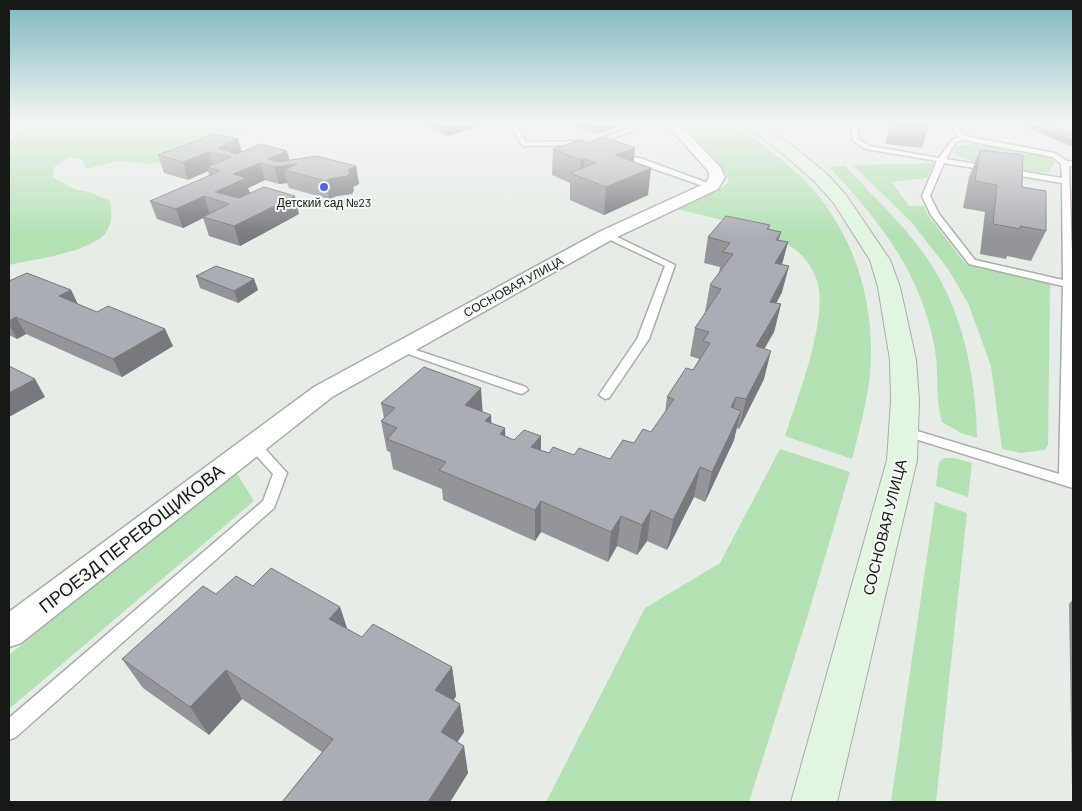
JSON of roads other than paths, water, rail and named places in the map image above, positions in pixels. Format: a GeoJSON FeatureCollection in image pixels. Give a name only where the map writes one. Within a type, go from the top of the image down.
{"type":"FeatureCollection","features":[{"type":"Feature","properties":{"kind":"street"},"geometry":{"type":"LineString","coordinates":[[706,161],[716,172],[717,177],[712,186]]}},
{"type":"Feature","properties":{"kind":"street","name":"СОСНОВАЯ УЛИЦА"},"geometry":{"type":"LineString","coordinates":[[801,161],[821,178],[840,199],[880,260],[889,287],[903,360],[904,431],[902,460],[814,802]]}},
{"type":"Feature","properties":{"kind":"street","name":"СОСНОВАЯ УЛИЦА"},"geometry":{"type":"LineString","coordinates":[[253,444],[323,392],[401,348],[607,235],[712,186]]}},
{"type":"Feature","properties":{"kind":"street","name":"ПРОЕЗД ПЕРЕВОЩИКОВА"},"geometry":{"type":"LineString","coordinates":[[9,632],[253,444]]}},
{"type":"Feature","properties":{"kind":"lane"},"geometry":{"type":"LineString","coordinates":[[638,161],[712,186]]}},
{"type":"Feature","properties":{"kind":"lane"},"geometry":{"type":"LineString","coordinates":[[941,161],[926,196],[935,215],[972,262],[1071,284]]}},
{"type":"Feature","properties":{"kind":"lane"},"geometry":{"type":"LineString","coordinates":[[946,161],[1065,182]]}},
{"type":"Feature","properties":{"kind":"lane"},"geometry":{"type":"LineString","coordinates":[[904,431],[1070,482],[1071,284],[1065,182],[1069,163]]}},
{"type":"Feature","properties":{"kind":"lane"},"geometry":{"type":"LineString","coordinates":[[604,395],[643,339],[670,265],[607,235]]}},
{"type":"Feature","properties":{"kind":"lane"},"geometry":{"type":"LineString","coordinates":[[401,348],[522,390]]}},
{"type":"Feature","properties":{"kind":"lane"},"geometry":{"type":"LineString","coordinates":[[9,730],[269,504],[280,472],[253,444]]}},
{"type":"Feature","properties":{"kind":"place","name":"Детский сад №23"},"geometry":{"type":"Point","coordinates":[324,187]}}]}
